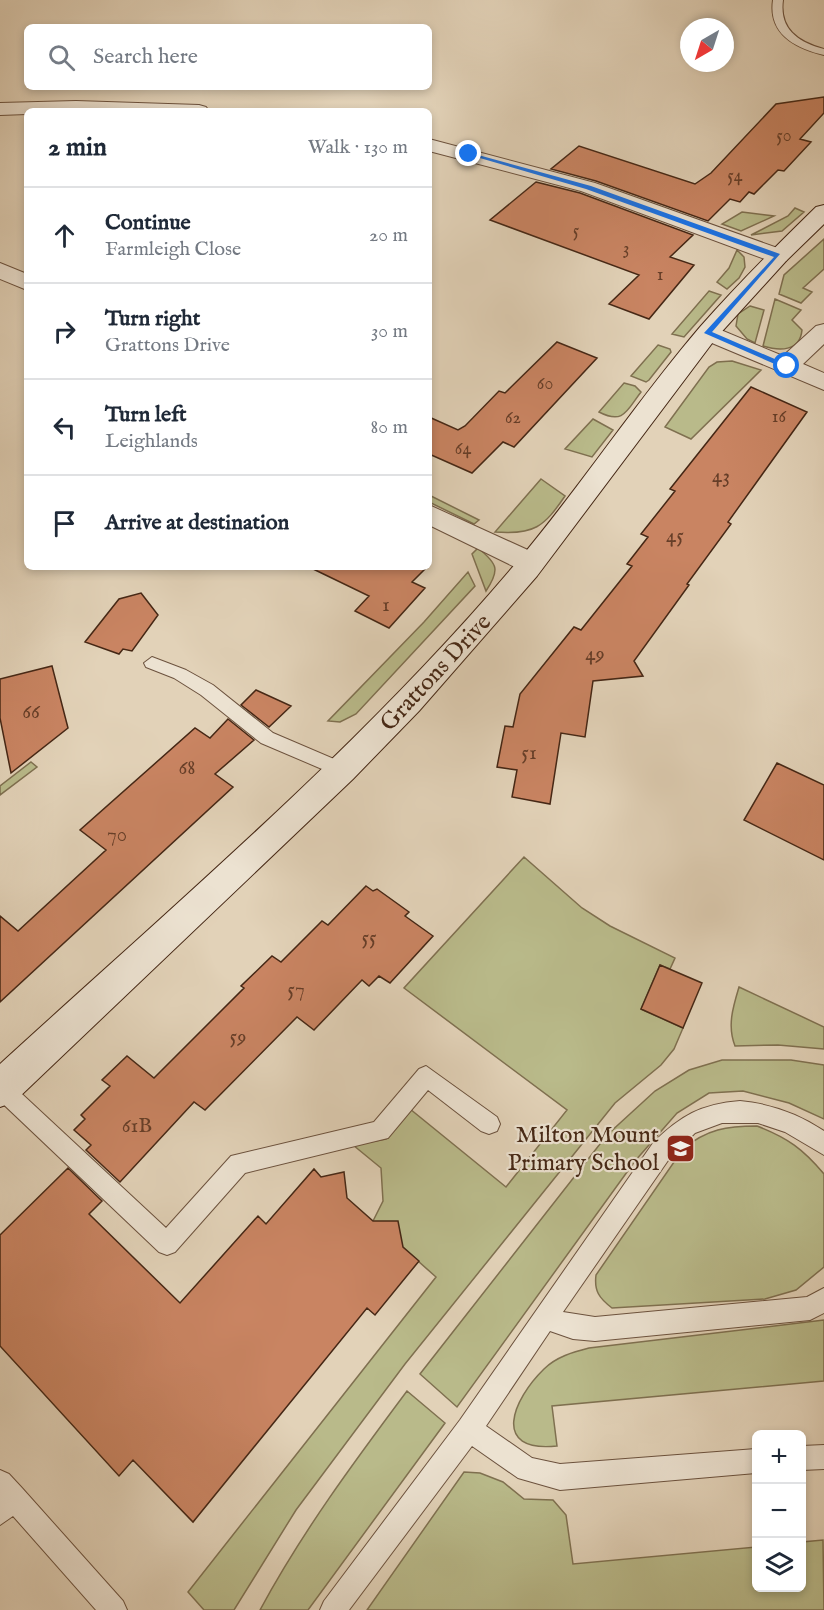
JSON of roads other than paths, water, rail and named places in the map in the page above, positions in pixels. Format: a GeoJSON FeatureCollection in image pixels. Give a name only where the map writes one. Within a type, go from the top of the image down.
{"type":"FeatureCollection","features":[{"type":"Feature","properties":{"kind":"street"},"geometry":{"type":"LineString","coordinates":[[0,108],[76,106],[125,108]]}},
{"type":"Feature","properties":{"kind":"street"},"geometry":{"type":"LineString","coordinates":[[432,146],[588,187],[778,256]]}},
{"type":"Feature","properties":{"kind":"street","name":"Grattons Drive"},"geometry":{"type":"LineString","coordinates":[[0,1089],[342,770],[460,648],[531,564],[708,333],[778,256],[824,212]]}},
{"type":"Feature","properties":{"kind":"street"},"geometry":{"type":"LineString","coordinates":[[6,266],[24,281]]}},
{"type":"Feature","properties":{"kind":"street"},"geometry":{"type":"LineString","coordinates":[[787,366],[824,331]]}},
{"type":"Feature","properties":{"kind":"street"},"geometry":{"type":"LineString","coordinates":[[708,333],[824,382]]}},
{"type":"Feature","properties":{"kind":"street"},"geometry":{"type":"LineString","coordinates":[[432,515],[531,564]]}},
{"type":"Feature","properties":{"kind":"lane"},"geometry":{"type":"LineString","coordinates":[[778,0],[776,12],[781,28],[806,48],[824,52]]}},
{"type":"Feature","properties":{"kind":"lane"},"geometry":{"type":"LineString","coordinates":[[152,663],[180,674],[207,690],[245,723],[267,738],[342,770]]}},
{"type":"Feature","properties":{"kind":"lane"},"geometry":{"type":"LineString","coordinates":[[0,1089],[167,1244],[239,1164],[380,1131],[426,1076],[489,1124]]}},
{"type":"Feature","properties":{"kind":"lane"},"geometry":{"type":"LineString","coordinates":[[333,1610],[469,1429],[661,1151],[686,1126],[713,1114],[744,1111],[774,1115],[801,1126],[824,1144]]}},
{"type":"Feature","properties":{"kind":"lane"},"geometry":{"type":"LineString","coordinates":[[545,1318],[573,1327],[595,1329],[810,1308],[824,1300]]}},
{"type":"Feature","properties":{"kind":"lane"},"geometry":{"type":"LineString","coordinates":[[469,1429],[528,1469],[560,1477],[752,1461]]}},
{"type":"Feature","properties":{"kind":"lane"},"geometry":{"type":"LineString","coordinates":[[806,1458],[824,1457]]}},
{"type":"Feature","properties":{"kind":"lane"},"geometry":{"type":"LineString","coordinates":[[4,1497],[114,1610]]}},
{"type":"Feature","properties":{"kind":"place","name":"Milton Mount Primary School"},"geometry":{"type":"Point","coordinates":[680,1148]}}]}
